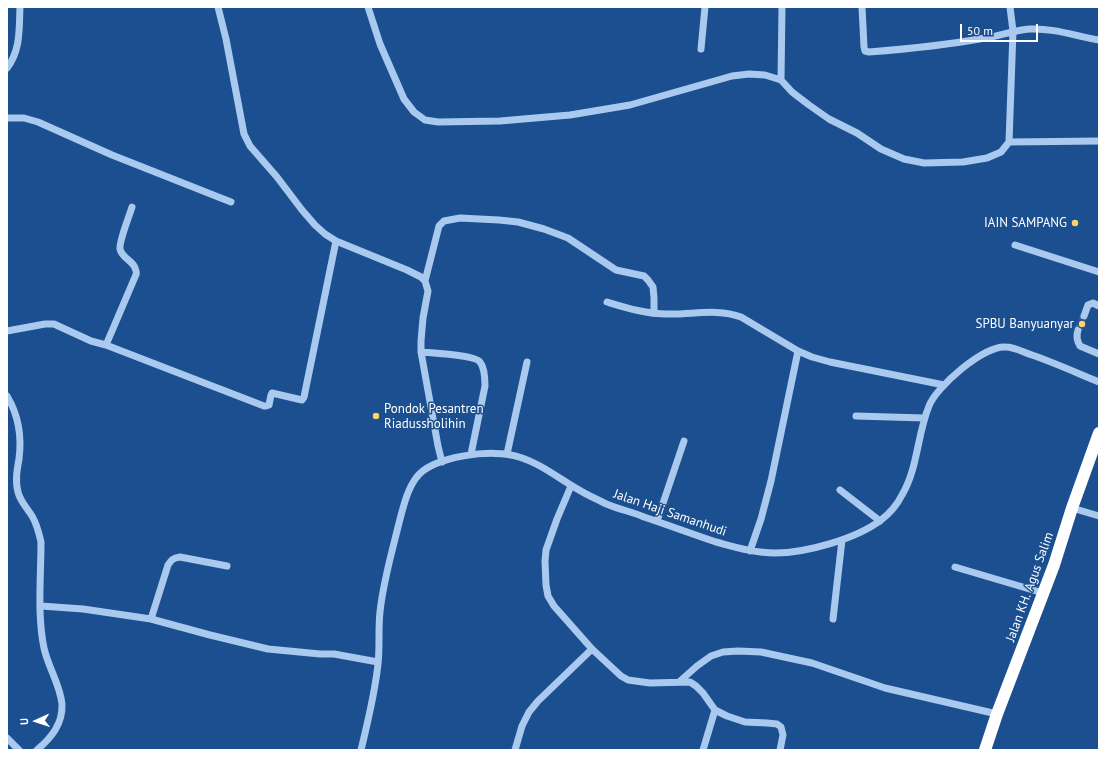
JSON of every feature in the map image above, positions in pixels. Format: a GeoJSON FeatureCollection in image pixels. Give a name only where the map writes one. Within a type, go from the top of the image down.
{"type":"FeatureCollection","features":[{"type":"Feature","properties":{"kind":"highway","name":"Jalan KH. Agus Salim"},"geometry":{"type":"LineString","coordinates":[[985,750],[1054,565],[1072,508],[1099,433]]}},
{"type":"Feature","properties":{"kind":"street"},"geometry":{"type":"LineString","coordinates":[[7,68],[12,62],[16,52],[19,35],[20,7]]}},
{"type":"Feature","properties":{"kind":"street"},"geometry":{"type":"LineString","coordinates":[[218,7],[226,39],[244,134],[250,146],[315,225],[325,234],[336,241],[407,270],[421,277],[425,281],[428,291],[423,318],[421,342],[442,462]]}},
{"type":"Feature","properties":{"kind":"street"},"geometry":{"type":"LineString","coordinates":[[368,7],[380,44],[404,99],[414,112],[425,120],[438,122],[500,121],[570,115],[630,105],[732,76],[749,74],[765,75],[781,80],[792,92],[809,105],[881,149],[904,159],[924,163],[963,162],[987,158],[1000,152],[1009,142],[1013,31],[1010,7]]}},
{"type":"Feature","properties":{"kind":"street"},"geometry":{"type":"LineString","coordinates":[[701,48],[705,7]]}},
{"type":"Feature","properties":{"kind":"street"},"geometry":{"type":"LineString","coordinates":[[781,80],[782,7]]}},
{"type":"Feature","properties":{"kind":"street"},"geometry":{"type":"LineString","coordinates":[[862,7],[864,47],[865,51],[870,52],[926,47],[1031,29],[1099,40]]}},
{"type":"Feature","properties":{"kind":"street"},"geometry":{"type":"LineString","coordinates":[[7,118],[24,118],[38,122],[112,155],[231,202]]}},
{"type":"Feature","properties":{"kind":"street"},"geometry":{"type":"LineString","coordinates":[[1009,142],[1099,141]]}},
{"type":"Feature","properties":{"kind":"street"},"geometry":{"type":"LineString","coordinates":[[106,345],[135,277],[136,271],[133,265],[125,259],[120,248],[123,233],[132,207]]}},
{"type":"Feature","properties":{"kind":"street"},"geometry":{"type":"LineString","coordinates":[[425,281],[439,226],[444,221],[460,218],[481,218],[518,222],[544,229],[568,238],[616,270],[644,276],[652,287],[654,313]]}},
{"type":"Feature","properties":{"kind":"street"},"geometry":{"type":"LineString","coordinates":[[7,331],[45,324],[54,324],[85,338],[266,406],[269,405],[272,393],[302,400],[304,397],[336,241]]}},
{"type":"Feature","properties":{"kind":"street"},"geometry":{"type":"LineString","coordinates":[[1015,245],[1099,272]]}},
{"type":"Feature","properties":{"kind":"street"},"geometry":{"type":"LineString","coordinates":[[607,302],[637,311],[654,313],[677,315],[718,312],[735,315],[798,351],[812,357],[944,385]]}},
{"type":"Feature","properties":{"kind":"street"},"geometry":{"type":"LineString","coordinates":[[1084,316],[1088,305],[1093,303],[1099,306]]}},
{"type":"Feature","properties":{"kind":"street"},"geometry":{"type":"LineString","coordinates":[[1078,330],[1077,341],[1080,346],[1099,354]]}},
{"type":"Feature","properties":{"kind":"street","name":"Jalan Haji Samanhudi"},"geometry":{"type":"LineString","coordinates":[[361,750],[372,706],[378,662],[380,613],[390,560],[403,507],[415,479],[424,469],[471,454],[491,453],[517,456],[543,467],[571,486],[610,506],[716,542],[750,551],[776,553],[791,552],[842,540],[861,532],[880,521],[893,509],[902,495],[912,474],[924,418],[929,404],[935,394],[956,373],[973,360],[996,349],[1006,347],[1017,349],[1099,382]]}},
{"type":"Feature","properties":{"kind":"street"},"geometry":{"type":"LineString","coordinates":[[750,551],[772,481],[798,351]]}},
{"type":"Feature","properties":{"kind":"street"},"geometry":{"type":"LineString","coordinates":[[422,352],[465,356],[476,359],[482,366],[485,386],[471,454]]}},
{"type":"Feature","properties":{"kind":"street"},"geometry":{"type":"LineString","coordinates":[[507,454],[527,362]]}},
{"type":"Feature","properties":{"kind":"street"},"geometry":{"type":"LineString","coordinates":[[7,396],[16,415],[19,426],[20,448],[16,478],[18,494],[32,516],[38,529],[40,542],[41,625],[45,649],[62,704],[60,718],[54,733],[37,750]]}},
{"type":"Feature","properties":{"kind":"street"},"geometry":{"type":"LineString","coordinates":[[856,416],[924,418]]}},
{"type":"Feature","properties":{"kind":"street"},"geometry":{"type":"LineString","coordinates":[[657,521],[684,441]]}},
{"type":"Feature","properties":{"kind":"street"},"geometry":{"type":"LineString","coordinates":[[571,486],[552,530],[546,550],[546,585],[548,596],[554,606],[592,649],[621,676],[628,680],[650,683],[690,682],[696,686],[715,710],[727,716],[745,722],[779,725],[783,731],[780,750]]}},
{"type":"Feature","properties":{"kind":"street"},"geometry":{"type":"LineString","coordinates":[[840,490],[880,521]]}},
{"type":"Feature","properties":{"kind":"street"},"geometry":{"type":"LineString","coordinates":[[1072,508],[1099,516]]}},
{"type":"Feature","properties":{"kind":"street"},"geometry":{"type":"LineString","coordinates":[[833,619],[842,540]]}},
{"type":"Feature","properties":{"kind":"street"},"geometry":{"type":"LineString","coordinates":[[151,619],[168,565],[173,558],[180,557],[228,566]]}},
{"type":"Feature","properties":{"kind":"street"},"geometry":{"type":"LineString","coordinates":[[955,567],[1043,592]]}},
{"type":"Feature","properties":{"kind":"street"},"geometry":{"type":"LineString","coordinates":[[41,606],[83,609],[151,619],[268,649],[334,654],[378,662]]}},
{"type":"Feature","properties":{"kind":"street"},"geometry":{"type":"LineString","coordinates":[[515,750],[522,726],[529,712],[538,701],[592,649]]}},
{"type":"Feature","properties":{"kind":"street"},"geometry":{"type":"LineString","coordinates":[[679,682],[711,656],[723,652],[761,652],[812,663],[885,688],[998,714]]}},
{"type":"Feature","properties":{"kind":"street"},"geometry":{"type":"LineString","coordinates":[[703,750],[715,710]]}},
{"type":"Feature","properties":{"kind":"street"},"geometry":{"type":"LineString","coordinates":[[7,738],[10,744],[19,750]]}},
{"type":"Feature","properties":{"kind":"tunnel"},"geometry":{"type":"LineString","coordinates":[[1078,330],[1084,316]]}},
{"type":"Feature","properties":{"kind":"place","name":"IAIN SAMPANG"},"geometry":{"type":"Point","coordinates":[1075,223]}},
{"type":"Feature","properties":{"kind":"place","name":"SPBU Banyuanyar"},"geometry":{"type":"Point","coordinates":[1082,324]}},
{"type":"Feature","properties":{"kind":"place","name":"Pondok Pesantren Riadussholihin"},"geometry":{"type":"Point","coordinates":[376,416]}}]}
